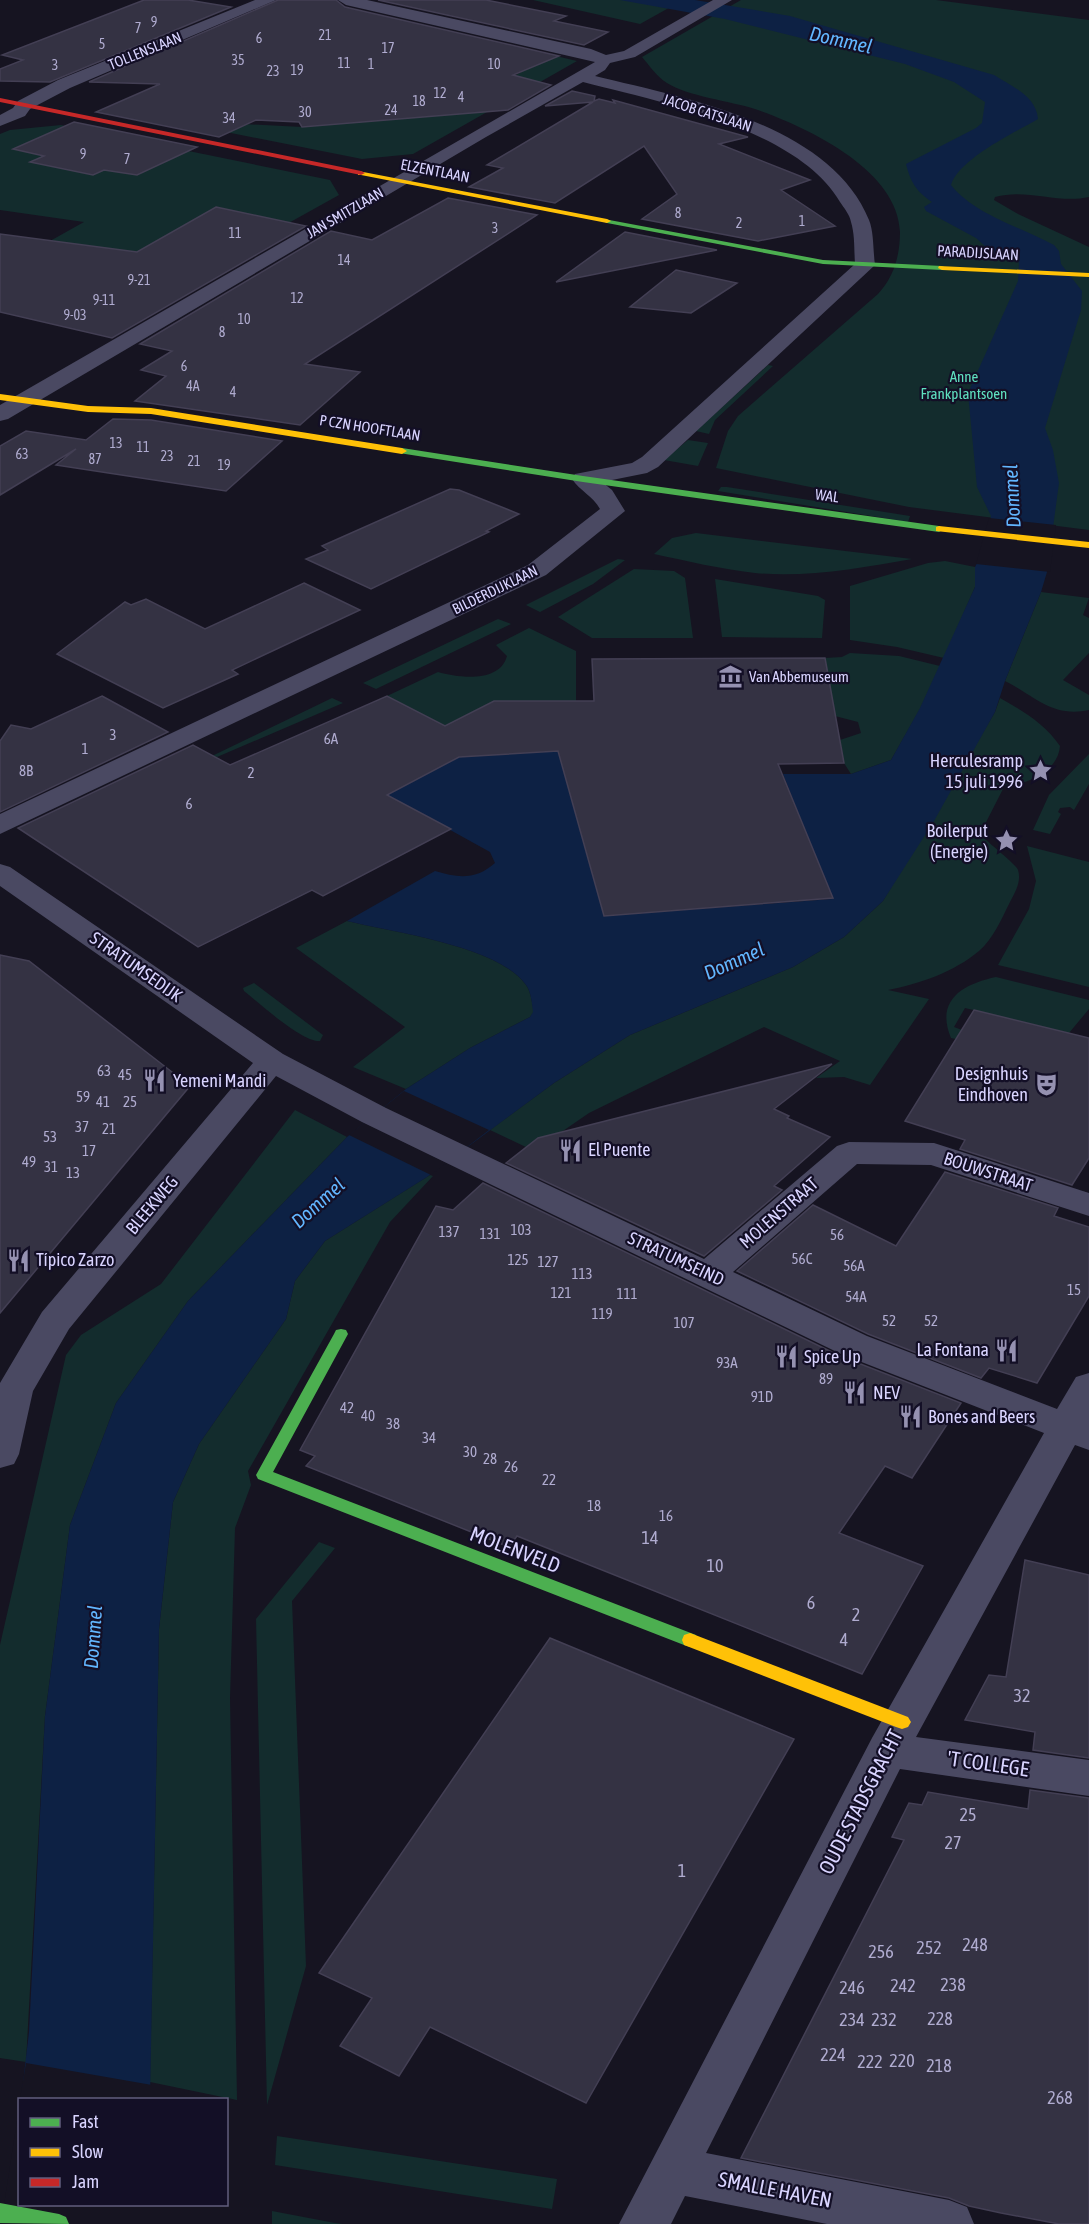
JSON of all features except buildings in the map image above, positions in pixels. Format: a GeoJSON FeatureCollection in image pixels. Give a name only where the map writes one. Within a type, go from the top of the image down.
{"type":"FeatureCollection","features":[{"type":"Feature","properties":{"kind":"street","name":"TOLLENSLAAN"},"geometry":{"type":"LineString","coordinates":[[0,121],[19,112],[24,105],[70,82],[268,0]]}},
{"type":"Feature","properties":{"kind":"street"},"geometry":{"type":"LineString","coordinates":[[346,0],[591,54],[604,60]]}},
{"type":"Feature","properties":{"kind":"street","name":"JAN SMITZLAAN"},"geometry":{"type":"LineString","coordinates":[[0,414],[599,67],[604,60],[629,54],[722,1]]}},
{"type":"Feature","properties":{"kind":"street","name":"JACOB CATSLAAN"},"geometry":{"type":"LineString","coordinates":[[580,77],[706,110],[756,128],[793,148],[839,185],[861,217],[867,252],[865,265]]}},
{"type":"Feature","properties":{"kind":"street","name":"ELZENTLAAN"},"geometry":{"type":"LineString","coordinates":[[0,100],[399,181],[823,262],[865,265]]}},
{"type":"Feature","properties":{"kind":"street"},"geometry":{"type":"LineString","coordinates":[[583,479],[639,468],[650,462],[865,265]]}},
{"type":"Feature","properties":{"kind":"street","name":"PARADIJSLAAN"},"geometry":{"type":"LineString","coordinates":[[865,265],[1089,275]]}},
{"type":"Feature","properties":{"kind":"street","name":"P CZN HOOFTLAAN"},"geometry":{"type":"LineString","coordinates":[[0,383],[48,386],[151,411],[583,479]]}},
{"type":"Feature","properties":{"kind":"street","name":"P CZN HOOFTLAAN"},"geometry":{"type":"LineString","coordinates":[[0,397],[88,409],[151,411]]}},
{"type":"Feature","properties":{"kind":"street","name":"WAL"},"geometry":{"type":"LineString","coordinates":[[583,479],[985,534],[1089,545]]}},
{"type":"Feature","properties":{"kind":"street","name":"BILDERDIJKLAAN"},"geometry":{"type":"LineString","coordinates":[[0,825],[537,570],[613,511],[604,495],[583,479]]}},
{"type":"Feature","properties":{"kind":"street","name":"STRATUMSEDIJK"},"geometry":{"type":"LineString","coordinates":[[0,873],[273,1061]]}},
{"type":"Feature","properties":{"kind":"street","name":"STRATUMSEIND"},"geometry":{"type":"LineString","coordinates":[[273,1061],[374,1115],[854,1345],[1077,1432]]}},
{"type":"Feature","properties":{"kind":"street","name":"BLEEKWEG"},"geometry":{"type":"LineString","coordinates":[[0,1454],[14,1391],[55,1321],[273,1061]]}},
{"type":"Feature","properties":{"kind":"street","name":"BOUWSTRAAT"},"geometry":{"type":"LineString","coordinates":[[849,1153],[934,1154],[1089,1205]]}},
{"type":"Feature","properties":{"kind":"street","name":"MOLENSTRAAT"},"geometry":{"type":"LineString","coordinates":[[709,1274],[849,1153]]}},
{"type":"Feature","properties":{"kind":"street","name":"MOLENVELD"},"geometry":{"type":"LineString","coordinates":[[341,1334],[264,1475],[894,1736]]}},
{"type":"Feature","properties":{"kind":"street","name":"OUDE STADSGRACHT"},"geometry":{"type":"LineString","coordinates":[[644,2224],[894,1736],[987,1570],[1077,1432],[1089,1386]]}},
{"type":"Feature","properties":{"kind":"street","name":"'T COLLEGE"},"geometry":{"type":"LineString","coordinates":[[894,1736],[1089,1778]]}},
{"type":"Feature","properties":{"kind":"street","name":"SMALLE HAVEN"},"geometry":{"type":"LineString","coordinates":[[672,2170],[949,2224]]}},
{"type":"Feature","properties":{"kind":"street"},"geometry":{"type":"LineString","coordinates":[[2,2213],[59,2224]]}},
{"type":"Feature","properties":{"kind":"green space"},"geometry":{"type":"Polygon","coordinates":[[[533,0],[683,0],[640,24],[533,0]]]}},
{"type":"Feature","properties":{"kind":"green space","name":"Anne Frankplantsoen"},"geometry":{"type":"Polygon","coordinates":[[[741,0],[936,0],[1089,20],[1089,197],[1066,199],[1018,194],[995,197],[994,200],[1018,214],[1089,247],[1089,530],[909,507],[716,468],[728,431],[738,416],[884,287],[895,265],[900,241],[895,209],[884,189],[867,170],[846,154],[823,139],[776,117],[755,109],[675,88],[660,78],[642,57],[741,0]]]}},
{"type":"Feature","properties":{"kind":"green space"},"geometry":{"type":"Polygon","coordinates":[[[539,52],[577,61],[413,154],[362,159],[106,108],[243,124],[302,127],[463,105],[532,66],[539,52]]]}},
{"type":"Feature","properties":{"kind":"green space"},"geometry":{"type":"Polygon","coordinates":[[[61,125],[330,180],[339,195],[213,265],[50,241],[84,222],[0,210],[0,134],[10,130],[61,125]]]}},
{"type":"Feature","properties":{"kind":"green space"},"geometry":{"type":"Polygon","coordinates":[[[768,365],[773,366],[715,420],[709,434],[696,431],[768,365]]]}},
{"type":"Feature","properties":{"kind":"green space"},"geometry":{"type":"Polygon","coordinates":[[[688,440],[708,443],[698,466],[664,460],[688,440]]]}},
{"type":"Feature","properties":{"kind":"green space"},"geometry":{"type":"Polygon","coordinates":[[[721,487],[910,516],[908,522],[718,491],[721,487]]]}},
{"type":"Feature","properties":{"kind":"green space"},"geometry":{"type":"Polygon","coordinates":[[[696,533],[912,559],[834,571],[774,574],[704,565],[654,554],[672,538],[696,533]]]}},
{"type":"Feature","properties":{"kind":"green space"},"geometry":{"type":"Polygon","coordinates":[[[618,559],[625,560],[593,584],[540,612],[526,605],[618,559]]]}},
{"type":"Feature","properties":{"kind":"green space"},"geometry":{"type":"Polygon","coordinates":[[[945,561],[975,567],[975,587],[944,658],[897,647],[850,640],[850,586],[928,563],[945,561]]]}},
{"type":"Feature","properties":{"kind":"green space"},"geometry":{"type":"Polygon","coordinates":[[[634,569],[674,571],[685,578],[693,638],[592,638],[558,617],[634,569]]]}},
{"type":"Feature","properties":{"kind":"green space"},"geometry":{"type":"Polygon","coordinates":[[[715,579],[818,596],[825,600],[822,638],[722,637],[715,579]]]}},
{"type":"Feature","properties":{"kind":"green space"},"geometry":{"type":"Polygon","coordinates":[[[1041,592],[1089,598],[1083,615],[1089,618],[1089,653],[1063,680],[1089,695],[1089,710],[1076,712],[1054,708],[1005,681],[1041,592]]]}},
{"type":"Feature","properties":{"kind":"green space"},"geometry":{"type":"Polygon","coordinates":[[[498,619],[511,624],[376,689],[363,683],[498,619]]]}},
{"type":"Feature","properties":{"kind":"green space"},"geometry":{"type":"Polygon","coordinates":[[[529,628],[576,651],[576,701],[494,701],[445,726],[387,696],[438,672],[467,677],[488,675],[503,665],[507,656],[496,645],[529,628]]]}},
{"type":"Feature","properties":{"kind":"green space"},"geometry":{"type":"Polygon","coordinates":[[[850,653],[899,656],[940,666],[920,709],[891,760],[851,774],[844,763],[840,740],[861,733],[858,722],[835,716],[825,658],[842,657],[850,653]]]}},
{"type":"Feature","properties":{"kind":"green space"},"geometry":{"type":"Polygon","coordinates":[[[332,698],[343,703],[217,757],[212,756],[332,698]]]}},
{"type":"Feature","properties":{"kind":"green space"},"geometry":{"type":"Polygon","coordinates":[[[1000,698],[1040,725],[1060,746],[1054,763],[1047,770],[1031,780],[1004,787],[980,834],[1016,867],[1019,874],[1017,888],[996,929],[979,951],[959,965],[936,976],[888,990],[929,999],[870,1085],[844,1077],[816,1078],[840,1061],[764,1027],[589,1113],[560,1133],[528,1148],[490,1130],[554,1083],[630,1035],[793,967],[844,937],[883,901],[995,712],[1000,698]]]}},
{"type":"Feature","properties":{"kind":"green space"},"geometry":{"type":"Polygon","coordinates":[[[1089,754],[1089,784],[1074,810],[1070,807],[1060,808],[1058,812],[1061,814],[1050,834],[1033,830],[1049,795],[1089,754]]]}},
{"type":"Feature","properties":{"kind":"green space"},"geometry":{"type":"Polygon","coordinates":[[[1027,846],[1089,862],[1089,987],[998,965],[1029,909],[1036,881],[1027,846]]]}},
{"type":"Feature","properties":{"kind":"green space"},"geometry":{"type":"Polygon","coordinates":[[[347,921],[443,942],[493,960],[512,972],[526,985],[534,1012],[530,1017],[470,1048],[406,1089],[353,1067],[405,1027],[296,948],[347,921]]]}},
{"type":"Feature","properties":{"kind":"green space"},"geometry":{"type":"Polygon","coordinates":[[[996,977],[1089,1000],[1089,1009],[1069,1033],[965,1008],[954,1027],[962,1030],[956,1039],[951,1038],[947,1025],[947,1013],[955,996],[973,984],[996,977]]]}},
{"type":"Feature","properties":{"kind":"green space"},"geometry":{"type":"Polygon","coordinates":[[[254,983],[323,1035],[320,1041],[312,1040],[292,1029],[244,991],[243,988],[254,983]]]}},
{"type":"Feature","properties":{"kind":"green space"},"geometry":{"type":"Polygon","coordinates":[[[295,1110],[347,1137],[188,1301],[116,1403],[70,1525],[45,1716],[26,2062],[0,2058],[0,1645],[66,1355],[81,1335],[161,1284],[295,1110]]]}},
{"type":"Feature","properties":{"kind":"green space"},"geometry":{"type":"Polygon","coordinates":[[[430,1175],[433,1176],[390,1222],[248,1471],[251,1485],[235,1528],[230,1698],[237,2100],[150,2082],[159,1629],[173,1502],[199,1444],[286,1319],[295,1281],[325,1241],[430,1175]]]}},
{"type":"Feature","properties":{"kind":"green space"},"geometry":{"type":"Polygon","coordinates":[[[319,1542],[335,1548],[292,1601],[306,1966],[267,2105],[256,1619],[319,1542]]]}},
{"type":"Feature","properties":{"kind":"green space"},"geometry":{"type":"Polygon","coordinates":[[[277,2136],[557,2179],[552,2209],[275,2165],[277,2136]]]}},
{"type":"Feature","properties":{"kind":"green space"},"geometry":{"type":"Polygon","coordinates":[[[272,2211],[335,2223],[343,2224],[272,2224],[272,2211]]]}},
{"type":"Feature","properties":{"kind":"water","name":"Dommel"},"geometry":{"type":"Polygon","coordinates":[[[620,0],[695,0],[790,16],[994,75],[1016,88],[1033,104],[1038,119],[976,156],[956,175],[951,185],[985,212],[1054,245],[1059,251],[1061,264],[1082,291],[1081,310],[1045,428],[1053,450],[1059,483],[1047,572],[1041,592],[995,712],[934,821],[883,901],[844,937],[793,967],[630,1035],[554,1083],[427,1177],[325,1241],[295,1281],[286,1319],[199,1444],[173,1502],[159,1629],[150,2098],[21,2098],[29,2032],[45,1716],[70,1525],[116,1403],[188,1301],[347,1137],[406,1089],[470,1048],[530,1017],[533,1012],[526,985],[512,972],[493,960],[443,942],[347,921],[435,871],[459,876],[474,875],[495,863],[490,852],[387,795],[459,757],[558,751],[604,916],[832,899],[783,774],[851,774],[891,760],[920,708],[975,587],[975,567],[983,552],[991,516],[977,487],[968,393],[1018,281],[1019,263],[1016,258],[998,258],[976,238],[926,211],[924,207],[932,202],[915,186],[906,164],[976,128],[982,123],[985,102],[954,82],[905,64],[725,19],[620,0]]]}},
{"type":"Feature","properties":{"kind":"pier"},"geometry":{"type":"Polygon","coordinates":[[[989,518],[1056,525],[1050,572],[976,564],[989,518]]]}},
{"type":"Feature","properties":{"kind":"pier"},"geometry":{"type":"Polygon","coordinates":[[[404,1091],[489,1130],[431,1175],[349,1135],[404,1091]]]}},
{"type":"Feature","properties":{"kind":"pier"},"geometry":{"type":"Polygon","coordinates":[[[26,2063],[152,2085],[152,2098],[20,2098],[26,2063]]]}},
{"type":"Feature","properties":{"kind":"pier"},"geometry":{"type":"Polygon","coordinates":[[[18,2114],[18,2206],[154,2206],[154,2224],[1,2224],[18,2114]]]}},
{"type":"Feature","properties":{"kind":"traffic: fast"},"geometry":{"type":"LineString","coordinates":[[607,221],[823,262],[942,268]]}},
{"type":"Feature","properties":{"kind":"traffic: fast"},"geometry":{"type":"LineString","coordinates":[[402,451],[939,529]]}},
{"type":"Feature","properties":{"kind":"traffic: fast"},"geometry":{"type":"LineString","coordinates":[[341,1334],[264,1475],[690,1640]]}},
{"type":"Feature","properties":{"kind":"traffic: fast"},"geometry":{"type":"LineString","coordinates":[[0,2213],[59,2224]]}},
{"type":"Feature","properties":{"kind":"traffic: slow"},"geometry":{"type":"LineString","coordinates":[[361,173],[607,221]]}},
{"type":"Feature","properties":{"kind":"traffic: slow"},"geometry":{"type":"LineString","coordinates":[[942,268],[1089,275]]}},
{"type":"Feature","properties":{"kind":"traffic: slow"},"geometry":{"type":"LineString","coordinates":[[0,397],[88,409],[151,411],[402,451]]}},
{"type":"Feature","properties":{"kind":"traffic: slow"},"geometry":{"type":"LineString","coordinates":[[939,529],[1089,545]]}},
{"type":"Feature","properties":{"kind":"traffic: slow"},"geometry":{"type":"LineString","coordinates":[[690,1640],[902,1722]]}},
{"type":"Feature","properties":{"kind":"traffic: jam"},"geometry":{"type":"LineString","coordinates":[[0,100],[361,173]]}},
{"type":"Feature","properties":{"kind":"place","name":"Van Abbemuseum"},"geometry":{"type":"Point","coordinates":[731,677]}},
{"type":"Feature","properties":{"kind":"place","name":"Herculesramp 15 juli 1996"},"geometry":{"type":"Point","coordinates":[1041,771]}},
{"type":"Feature","properties":{"kind":"place","name":"Boilerput (Energie)"},"geometry":{"type":"Point","coordinates":[1006,841]}},
{"type":"Feature","properties":{"kind":"place","name":"Yemeni Mandi"},"geometry":{"type":"Point","coordinates":[155,1081]}},
{"type":"Feature","properties":{"kind":"place","name":"Designhuis Eindhoven"},"geometry":{"type":"Point","coordinates":[1046,1084]}},
{"type":"Feature","properties":{"kind":"place","name":"El Puente"},"geometry":{"type":"Point","coordinates":[570,1150]}},
{"type":"Feature","properties":{"kind":"place","name":"Típico Zarzo"},"geometry":{"type":"Point","coordinates":[18,1260]}},
{"type":"Feature","properties":{"kind":"place","name":"La Fontana"},"geometry":{"type":"Point","coordinates":[1007,1350]}},
{"type":"Feature","properties":{"kind":"place","name":"Spice Up"},"geometry":{"type":"Point","coordinates":[786,1357]}},
{"type":"Feature","properties":{"kind":"place","name":"NEV"},"geometry":{"type":"Point","coordinates":[855,1393]}},
{"type":"Feature","properties":{"kind":"place","name":"Bones and Beers"},"geometry":{"type":"Point","coordinates":[910,1417]}}]}
